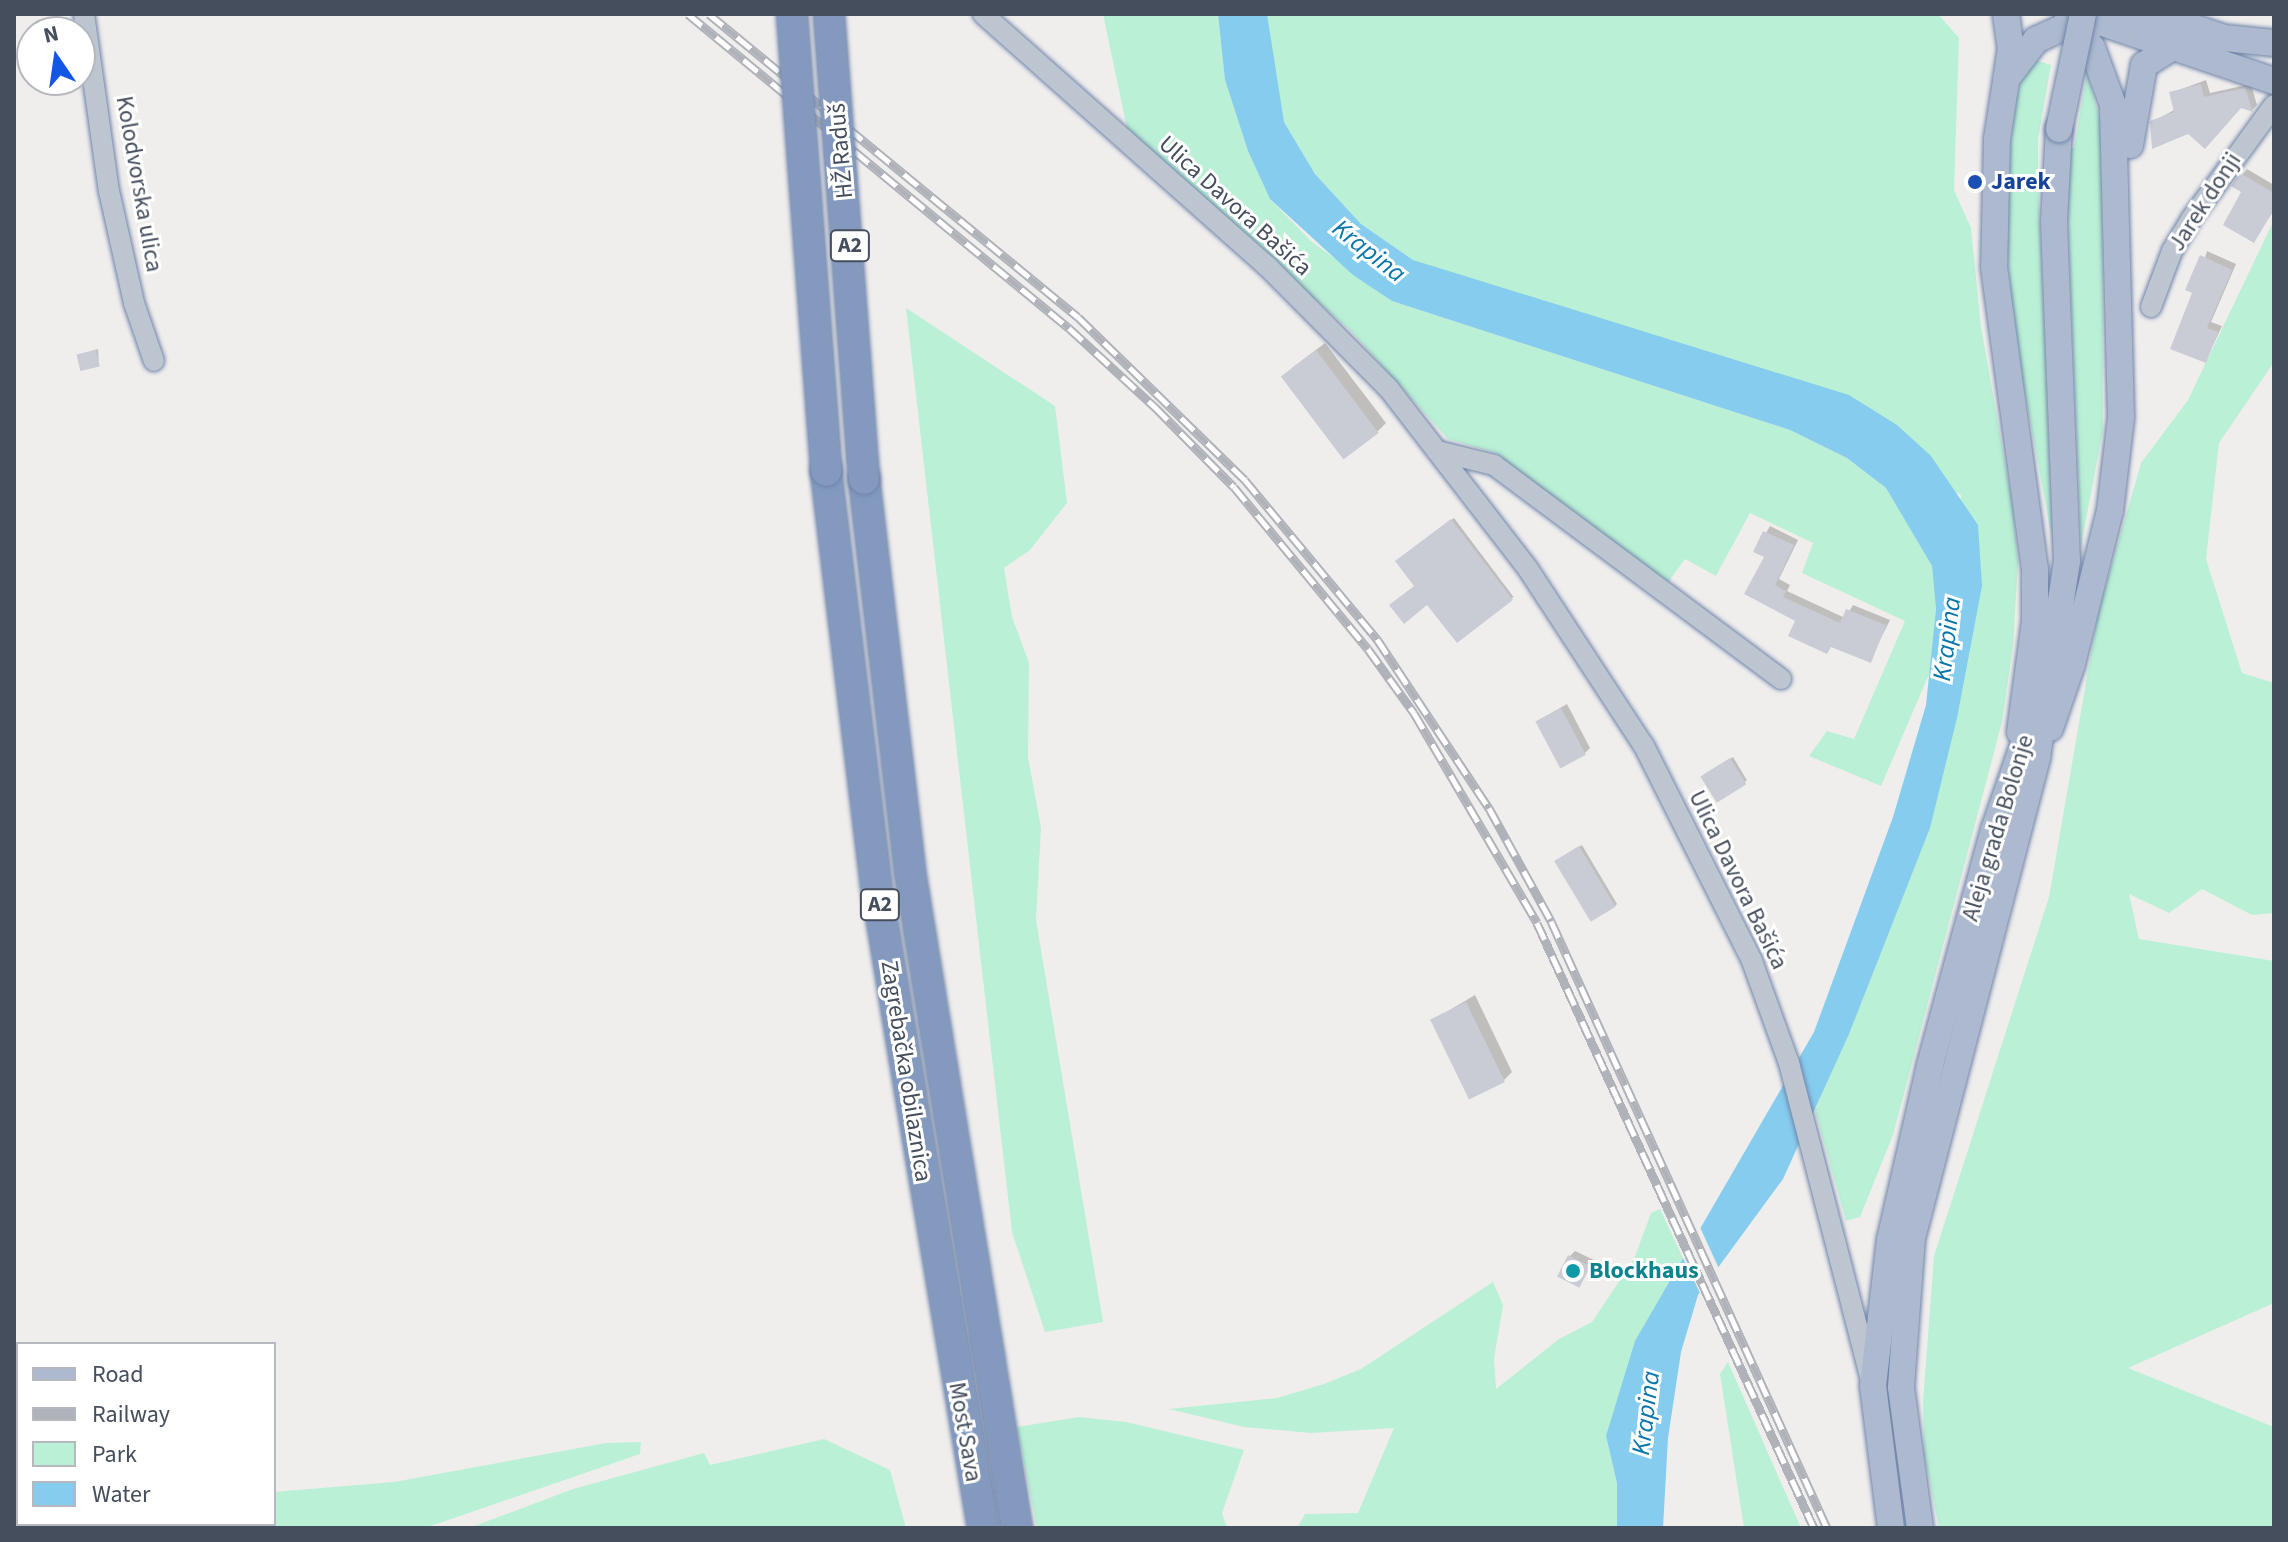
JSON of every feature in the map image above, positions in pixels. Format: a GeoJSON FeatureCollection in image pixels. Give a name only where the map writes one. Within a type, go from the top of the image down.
{"type":"FeatureCollection","features":[{"type":"Feature","properties":{"kind":"highway","name":"HŽ Raduš"},"geometry":{"type":"LineString","coordinates":[[792,14],[826,471]]}},
{"type":"Feature","properties":{"kind":"highway","name":"HŽ Raduš"},"geometry":{"type":"LineString","coordinates":[[829,14],[864,479]]}},
{"type":"Feature","properties":{"kind":"highway","name":"Zagrebačka obilaznica"},"geometry":{"type":"LineString","coordinates":[[826,471],[876,885],[948,1337]]}},
{"type":"Feature","properties":{"kind":"highway","name":"Zagrebačka obilaznica"},"geometry":{"type":"LineString","coordinates":[[864,479],[910,872],[985,1342]]}},
{"type":"Feature","properties":{"kind":"highway","name":"Most Sava"},"geometry":{"type":"LineString","coordinates":[[948,1337],[983,1528]]}},
{"type":"Feature","properties":{"kind":"highway","name":"Most Sava"},"geometry":{"type":"LineString","coordinates":[[985,1342],[1017,1528]]}},
{"type":"Feature","properties":{"kind":"main road"},"geometry":{"type":"LineString","coordinates":[[2006,14],[2009,77],[1997,139],[1994,267],[2032,523],[2035,621],[2027,756]]}},
{"type":"Feature","properties":{"kind":"main road"},"geometry":{"type":"LineString","coordinates":[[2009,77],[2036,40],[2093,17],[2169,17],[2264,43],[2274,65]]}},
{"type":"Feature","properties":{"kind":"main road"},"geometry":{"type":"LineString","coordinates":[[2093,17],[2161,46],[2274,81]]}},
{"type":"Feature","properties":{"kind":"main road"},"geometry":{"type":"LineString","coordinates":[[2027,756],[2058,708],[2088,606],[2119,451],[2113,105],[2093,17]]}},
{"type":"Feature","properties":{"kind":"main road","name":"Aleja grada Bolonje"},"geometry":{"type":"LineString","coordinates":[[1891,1528],[1873,1386],[1878,1314],[1905,1165],[2045,689],[2067,561],[2054,233],[2059,129],[2093,17]]}},
{"type":"Feature","properties":{"kind":"main road"},"geometry":{"type":"LineString","coordinates":[[2115,198],[2129,161],[2140,76],[2161,46]]}},
{"type":"Feature","properties":{"kind":"main road","name":"Aleja grada Bolonje"},"geometry":{"type":"LineString","coordinates":[[1920,1528],[1901,1387],[1912,1238],[2027,756]]}},
{"type":"Feature","properties":{"kind":"street","name":"Kolodvorska ulica"},"geometry":{"type":"LineString","coordinates":[[84,14],[109,191],[134,303],[154,361]]}},
{"type":"Feature","properties":{"kind":"street","name":"Ulica Davora Bašića"},"geometry":{"type":"LineString","coordinates":[[983,14],[1267,266],[1389,389],[1528,569],[1644,746],[1770,1008],[1833,1220],[1873,1386]]}},
{"type":"Feature","properties":{"kind":"street","name":"Jarek donji"},"geometry":{"type":"LineString","coordinates":[[2151,307],[2172,251],[2191,219],[2274,105]]}},
{"type":"Feature","properties":{"kind":"street"},"geometry":{"type":"LineString","coordinates":[[1437,451],[1494,465],[1781,679]]}},
{"type":"Feature","properties":{"kind":"green space"},"geometry":{"type":"Polygon","coordinates":[[[1103,14],[1218,14],[1225,80],[1248,151],[1270,199],[1311,241],[1392,301],[1790,430],[1847,458],[1886,488],[1932,566],[1936,609],[1930,672],[1881,786],[1809,756],[1827,731],[1854,739],[1905,621],[1802,573],[1813,543],[1750,513],[1716,576],[1685,559],[1664,588],[1496,453],[1448,439],[1351,331],[1128,133],[1103,14]]]}},
{"type":"Feature","properties":{"kind":"green space"},"geometry":{"type":"Polygon","coordinates":[[[1938,14],[1959,38],[1954,190],[1971,228],[1981,327],[2013,507],[2018,562],[2013,646],[2002,722],[1893,1135],[1860,1217],[1846,1221],[1815,1110],[1930,828],[1961,495],[1534,301],[1413,260],[1361,224],[1315,174],[1284,122],[1266,16],[1938,14]]]}},
{"type":"Feature","properties":{"kind":"green space"},"geometry":{"type":"Polygon","coordinates":[[[2036,60],[2051,65],[2038,139],[2038,181],[2053,544],[2016,345],[2004,222],[2014,108],[2022,76],[2036,60]]]}},
{"type":"Feature","properties":{"kind":"green space"},"geometry":{"type":"Polygon","coordinates":[[[2087,73],[2102,126],[2103,430],[2081,546],[2067,197],[2070,148],[2074,148],[2087,73]]]}},
{"type":"Feature","properties":{"kind":"green space"},"geometry":{"type":"Polygon","coordinates":[[[2274,220],[2274,362],[2219,443],[2206,559],[2242,673],[2274,683],[2274,913],[2252,915],[2202,889],[2169,913],[2129,894],[2139,939],[2274,961],[2274,1303],[2128,1368],[2274,1427],[2274,1528],[1939,1528],[1924,1453],[1923,1401],[1934,1256],[2049,897],[2098,613],[2141,463],[2188,400],[2274,220]]]}},
{"type":"Feature","properties":{"kind":"green space"},"geometry":{"type":"Polygon","coordinates":[[[906,308],[1055,406],[1067,503],[1030,550],[1004,568],[1012,617],[1029,663],[1028,757],[1041,828],[1036,920],[1103,1322],[1045,1332],[1012,1232],[906,308]]]}},
{"type":"Feature","properties":{"kind":"green space"},"geometry":{"type":"Polygon","coordinates":[[[1660,1209],[1683,1258],[1606,1436],[1617,1483],[1617,1528],[1297,1528],[1305,1514],[1358,1513],[1394,1428],[1311,1433],[1244,1427],[1169,1409],[1277,1398],[1324,1384],[1361,1369],[1493,1282],[1503,1305],[1494,1359],[1496,1389],[1559,1339],[1592,1322],[1634,1259],[1651,1213],[1660,1209]]]}},
{"type":"Feature","properties":{"kind":"green space"},"geometry":{"type":"Polygon","coordinates":[[[1728,1362],[1801,1528],[1744,1528],[1720,1374],[1728,1362]]]}},
{"type":"Feature","properties":{"kind":"green space"},"geometry":{"type":"Polygon","coordinates":[[[1079,1417],[1126,1422],[1244,1450],[1222,1513],[1227,1528],[1037,1528],[1017,1427],[1079,1417]]]}},
{"type":"Feature","properties":{"kind":"green space"},"geometry":{"type":"Polygon","coordinates":[[[824,1439],[890,1470],[906,1528],[469,1528],[573,1489],[704,1453],[710,1465],[824,1439]]]}},
{"type":"Feature","properties":{"kind":"green space"},"geometry":{"type":"Polygon","coordinates":[[[641,1442],[640,1454],[425,1528],[14,1528],[14,1489],[16,1526],[276,1526],[276,1492],[394,1482],[606,1443],[641,1442]]]}},
{"type":"Feature","properties":{"kind":"water","name":"Krapina"},"geometry":{"type":"Polygon","coordinates":[[[1218,14],[1267,14],[1284,122],[1315,174],[1361,224],[1413,260],[1849,395],[1897,425],[1931,456],[1978,525],[1982,586],[1957,718],[1930,828],[1849,1034],[1783,1179],[1698,1295],[1681,1352],[1668,1438],[1663,1528],[1617,1528],[1617,1483],[1606,1436],[1635,1341],[1814,1032],[1893,817],[1926,705],[1936,609],[1932,566],[1886,488],[1847,458],[1790,430],[1392,301],[1353,275],[1270,199],[1248,151],[1225,80],[1218,14]]]}},
{"type":"Feature","properties":{"kind":"pier"},"geometry":{"type":"Polygon","coordinates":[[[1699,1225],[1721,1273],[1702,1297],[1681,1254],[1699,1225]]]}},
{"type":"Feature","properties":{"kind":"building"},"geometry":{"type":"Polygon","coordinates":[[[2201,84],[2204,97],[2245,88],[2253,112],[2241,108],[2205,149],[2188,134],[2152,149],[2150,121],[2174,112],[2169,92],[2201,84]]]}},
{"type":"Feature","properties":{"kind":"building"},"geometry":{"type":"Polygon","coordinates":[[[2240,173],[2274,193],[2274,209],[2254,243],[2223,225],[2241,192],[2231,186],[2240,173]]]}},
{"type":"Feature","properties":{"kind":"building"},"geometry":{"type":"Polygon","coordinates":[[[2200,255],[2232,270],[2207,328],[2218,332],[2206,363],[2170,349],[2192,293],[2185,290],[2200,255]]]}},
{"type":"Feature","properties":{"kind":"building"},"geometry":{"type":"Polygon","coordinates":[[[96,350],[100,367],[80,371],[77,354],[96,350]]]}},
{"type":"Feature","properties":{"kind":"building"},"geometry":{"type":"Polygon","coordinates":[[[1316,350],[1379,433],[1343,460],[1281,376],[1316,350]]]}},
{"type":"Feature","properties":{"kind":"building"},"geometry":{"type":"Polygon","coordinates":[[[1451,519],[1513,600],[1457,643],[1427,605],[1404,624],[1389,605],[1414,586],[1395,561],[1451,519]]]}},
{"type":"Feature","properties":{"kind":"building"},"geometry":{"type":"Polygon","coordinates":[[[1763,531],[1794,545],[1775,585],[1786,591],[1783,597],[1840,623],[1846,609],[1886,625],[1871,663],[1831,647],[1827,654],[1788,636],[1795,621],[1744,594],[1764,557],[1753,552],[1763,531]]]}},
{"type":"Feature","properties":{"kind":"building"},"geometry":{"type":"Polygon","coordinates":[[[1561,708],[1586,755],[1560,768],[1535,722],[1561,708]]]}},
{"type":"Feature","properties":{"kind":"building"},"geometry":{"type":"Polygon","coordinates":[[[1730,758],[1746,784],[1717,803],[1700,777],[1730,758]]]}},
{"type":"Feature","properties":{"kind":"building"},"geometry":{"type":"Polygon","coordinates":[[[1579,846],[1616,907],[1591,922],[1554,861],[1579,846]]]}},
{"type":"Feature","properties":{"kind":"building"},"geometry":{"type":"Polygon","coordinates":[[[1466,1002],[1505,1082],[1469,1100],[1430,1020],[1466,1002]]]}},
{"type":"Feature","properties":{"kind":"building","name":"Blockhaus"},"geometry":{"type":"Polygon","coordinates":[[[1568,1255],[1590,1266],[1579,1288],[1557,1276],[1568,1255]]]}},
{"type":"Feature","properties":{"kind":"railway"},"geometry":{"type":"LineString","coordinates":[[688,14],[1069,328],[1155,407],[1234,487],[1368,649],[1414,713],[1537,923],[1814,1528]]}},
{"type":"Feature","properties":{"kind":"railway"},"geometry":{"type":"LineString","coordinates":[[709,14],[1078,317],[1245,480],[1377,639],[1489,808],[1551,921],[1827,1528]]}},
{"type":"Feature","properties":{"kind":"place","name":"Jarek"},"geometry":{"type":"Point","coordinates":[1975,182]}},
{"type":"Feature","properties":{"kind":"place","name":"Blockhaus"},"geometry":{"type":"Point","coordinates":[1573,1271]}}]}
